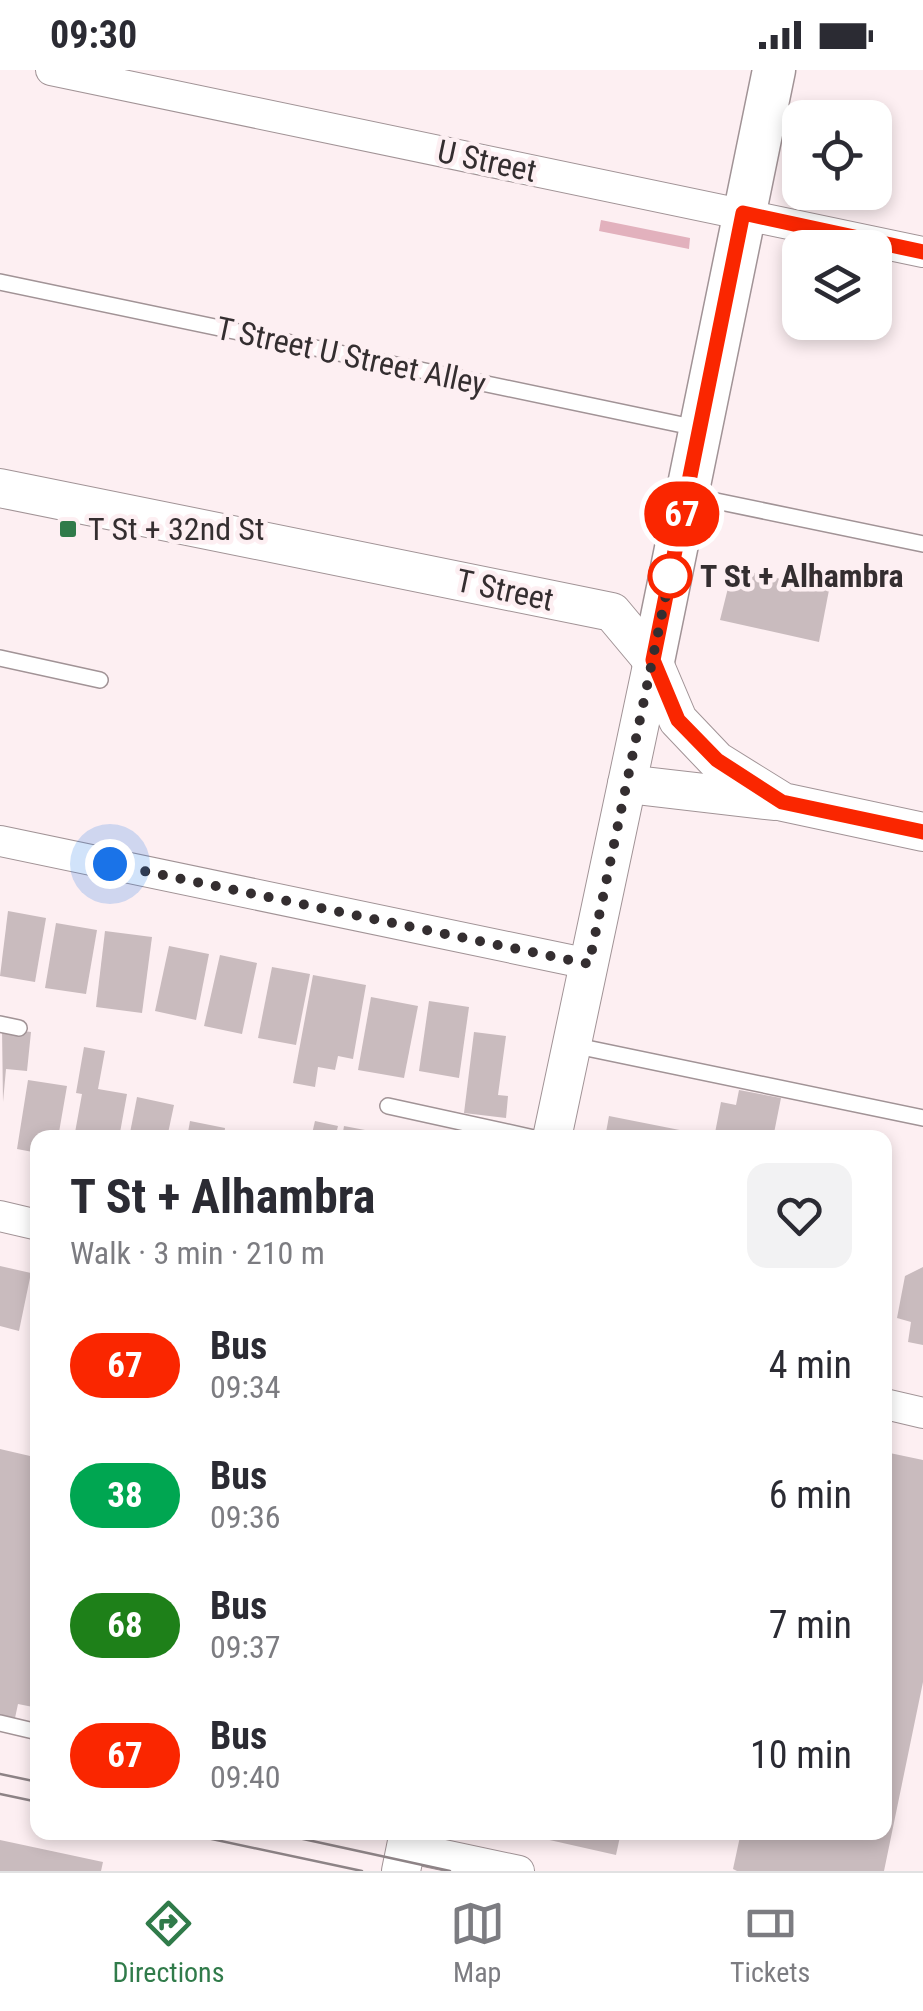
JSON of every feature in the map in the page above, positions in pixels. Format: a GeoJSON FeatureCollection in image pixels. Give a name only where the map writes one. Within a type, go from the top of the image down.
{"type":"FeatureCollection","features":[{"type":"Feature","properties":{"kind":"main road"},"geometry":{"type":"LineString","coordinates":[[653,660],[774,70]]}},
{"type":"Feature","properties":{"kind":"street","name":"U Street"},"geometry":{"type":"LineString","coordinates":[[51,70],[923,252]]}},
{"type":"Feature","properties":{"kind":"street","name":"T Street"},"geometry":{"type":"LineString","coordinates":[[0,488],[612,612],[653,660],[678,720],[717,760],[782,802],[923,832]]}},
{"type":"Feature","properties":{"kind":"street"},"geometry":{"type":"LineString","coordinates":[[554,1130],[653,660]]}},
{"type":"Feature","properties":{"kind":"street"},"geometry":{"type":"LineString","coordinates":[[627,784],[782,802]]}},
{"type":"Feature","properties":{"kind":"street"},"geometry":{"type":"LineString","coordinates":[[0,842],[589,964]]}},
{"type":"Feature","properties":{"kind":"street"},"geometry":{"type":"LineString","coordinates":[[0,1216],[30,1223]]}},
{"type":"Feature","properties":{"kind":"street"},"geometry":{"type":"LineString","coordinates":[[892,1406],[923,1414]]}},
{"type":"Feature","properties":{"kind":"street"},"geometry":{"type":"LineString","coordinates":[[405,1850],[519,1871]]}},
{"type":"Feature","properties":{"kind":"lane","name":"T Street U Street Alley"},"geometry":{"type":"LineString","coordinates":[[0,282],[701,428]]}},
{"type":"Feature","properties":{"kind":"lane"},"geometry":{"type":"LineString","coordinates":[[686,495],[923,544]]}},
{"type":"Feature","properties":{"kind":"lane"},"geometry":{"type":"LineString","coordinates":[[0,658],[100,680]]}},
{"type":"Feature","properties":{"kind":"lane"},"geometry":{"type":"LineString","coordinates":[[0,1024],[19,1028]]}},
{"type":"Feature","properties":{"kind":"lane"},"geometry":{"type":"LineString","coordinates":[[572,1045],[923,1118]]}},
{"type":"Feature","properties":{"kind":"lane"},"geometry":{"type":"LineString","coordinates":[[388,1106],[498,1130]]}},
{"type":"Feature","properties":{"kind":"lane"},"geometry":{"type":"LineString","coordinates":[[0,1723],[30,1730]]}},
{"type":"Feature","properties":{"kind":"shaded area"},"geometry":{"type":"Polygon","coordinates":[[[601,220],[690,238],[689,249],[599,231],[601,220]]]}},
{"type":"Feature","properties":{"kind":"building"},"geometry":{"type":"Polygon","coordinates":[[[733,568],[829,590],[819,642],[720,620],[733,568]]]}},
{"type":"Feature","properties":{"kind":"building"},"geometry":{"type":"Polygon","coordinates":[[[8,911],[46,918],[35,982],[0,976],[8,911]]]}},
{"type":"Feature","properties":{"kind":"building"},"geometry":{"type":"Polygon","coordinates":[[[56,923],[97,930],[86,994],[45,988],[56,923]]]}},
{"type":"Feature","properties":{"kind":"building"},"geometry":{"type":"Polygon","coordinates":[[[105,931],[152,937],[142,1013],[96,1007],[105,931]]]}},
{"type":"Feature","properties":{"kind":"building"},"geometry":{"type":"Polygon","coordinates":[[[169,946],[209,954],[196,1020],[155,1011],[169,946]]]}},
{"type":"Feature","properties":{"kind":"building"},"geometry":{"type":"Polygon","coordinates":[[[220,955],[257,963],[242,1034],[204,1026],[220,955]]]}},
{"type":"Feature","properties":{"kind":"building"},"geometry":{"type":"Polygon","coordinates":[[[272,967],[310,974],[296,1045],[258,1038],[272,967]]]}},
{"type":"Feature","properties":{"kind":"building"},"geometry":{"type":"Polygon","coordinates":[[[313,975],[366,985],[353,1059],[338,1056],[335,1070],[318,1067],[315,1087],[293,1083],[313,975]]]}},
{"type":"Feature","properties":{"kind":"building"},"geometry":{"type":"Polygon","coordinates":[[[371,997],[418,1006],[404,1078],[358,1070],[371,997]]]}},
{"type":"Feature","properties":{"kind":"building"},"geometry":{"type":"Polygon","coordinates":[[[429,1001],[469,1007],[459,1078],[419,1071],[429,1001]]]}},
{"type":"Feature","properties":{"kind":"building"},"geometry":{"type":"Polygon","coordinates":[[[2,1028],[31,1032],[27,1071],[6,1069],[3,1102],[2,1028]]]}},
{"type":"Feature","properties":{"kind":"building"},"geometry":{"type":"Polygon","coordinates":[[[474,1032],[506,1036],[498,1095],[508,1096],[506,1118],[464,1113],[474,1032]]]}},
{"type":"Feature","properties":{"kind":"building"},"geometry":{"type":"Polygon","coordinates":[[[84,1047],[105,1051],[98,1089],[127,1094],[120,1130],[75,1130],[82,1094],[76,1093],[84,1047]]]}},
{"type":"Feature","properties":{"kind":"building"},"geometry":{"type":"Polygon","coordinates":[[[28,1080],[67,1086],[59,1130],[30,1130],[30,1151],[17,1149],[28,1080]]]}},
{"type":"Feature","properties":{"kind":"building"},"geometry":{"type":"Polygon","coordinates":[[[739,1090],[781,1098],[775,1130],[716,1130],[721,1102],[736,1105],[739,1090]]]}},
{"type":"Feature","properties":{"kind":"building"},"geometry":{"type":"Polygon","coordinates":[[[137,1097],[174,1105],[169,1130],[131,1130],[137,1097]]]}},
{"type":"Feature","properties":{"kind":"building"},"geometry":{"type":"Polygon","coordinates":[[[609,1116],[680,1130],[606,1130],[609,1116]]]}},
{"type":"Feature","properties":{"kind":"building"},"geometry":{"type":"Polygon","coordinates":[[[190,1121],[225,1128],[225,1130],[188,1130],[190,1121]]]}},
{"type":"Feature","properties":{"kind":"building"},"geometry":{"type":"Polygon","coordinates":[[[315,1121],[338,1126],[337,1130],[313,1130],[315,1121]]]}},
{"type":"Feature","properties":{"kind":"building"},"geometry":{"type":"Polygon","coordinates":[[[0,1266],[30,1273],[19,1331],[0,1326],[0,1266]]]}},
{"type":"Feature","properties":{"kind":"building"},"geometry":{"type":"Polygon","coordinates":[[[923,1267],[923,1345],[908,1342],[911,1322],[897,1318],[905,1276],[923,1267]]]}},
{"type":"Feature","properties":{"kind":"building"},"geometry":{"type":"Polygon","coordinates":[[[0,1449],[30,1456],[30,1706],[18,1704],[15,1718],[0,1715],[0,1449]]]}},
{"type":"Feature","properties":{"kind":"building"},"geometry":{"type":"Polygon","coordinates":[[[892,1453],[923,1460],[923,1682],[892,1832],[892,1453]]]}},
{"type":"Feature","properties":{"kind":"building"},"geometry":{"type":"Polygon","coordinates":[[[0,1840],[103,1862],[101,1871],[0,1871],[0,1840]]]}},
{"type":"Feature","properties":{"kind":"building"},"geometry":{"type":"Polygon","coordinates":[[[549,1840],[619,1840],[616,1855],[549,1840]]]}},
{"type":"Feature","properties":{"kind":"building"},"geometry":{"type":"Polygon","coordinates":[[[739,1840],[890,1840],[884,1871],[733,1869],[739,1840]]]}},
{"type":"Feature","properties":{"kind":"tram line"},"geometry":{"type":"LineString","coordinates":[[0,1774],[30,1780]]}},
{"type":"Feature","properties":{"kind":"tram line"},"geometry":{"type":"LineString","coordinates":[[0,1794],[30,1800]]}},
{"type":"Feature","properties":{"kind":"tram line"},"geometry":{"type":"LineString","coordinates":[[217,1840],[362,1871]]}},
{"type":"Feature","properties":{"kind":"tram line"},"geometry":{"type":"LineString","coordinates":[[308,1840],[450,1871]]}},
{"type":"Feature","properties":{"kind":"bus line","name":"67"},"geometry":{"type":"LineString","coordinates":[[923,252],[743,213],[653,660],[678,720],[717,760],[782,802],[923,832]]}},
{"type":"Feature","properties":{"kind":"place","name":"T St + 32nd St"},"geometry":{"type":"Point","coordinates":[68,529]}},
{"type":"Feature","properties":{"kind":"place","name":"T St + Alhambra"},"geometry":{"type":"Point","coordinates":[670,576]}},
{"type":"Feature","properties":{"kind":"route"},"geometry":{"type":"LineString","coordinates":[[110,864],[589,964],[673,561],[670,576]]}}]}
